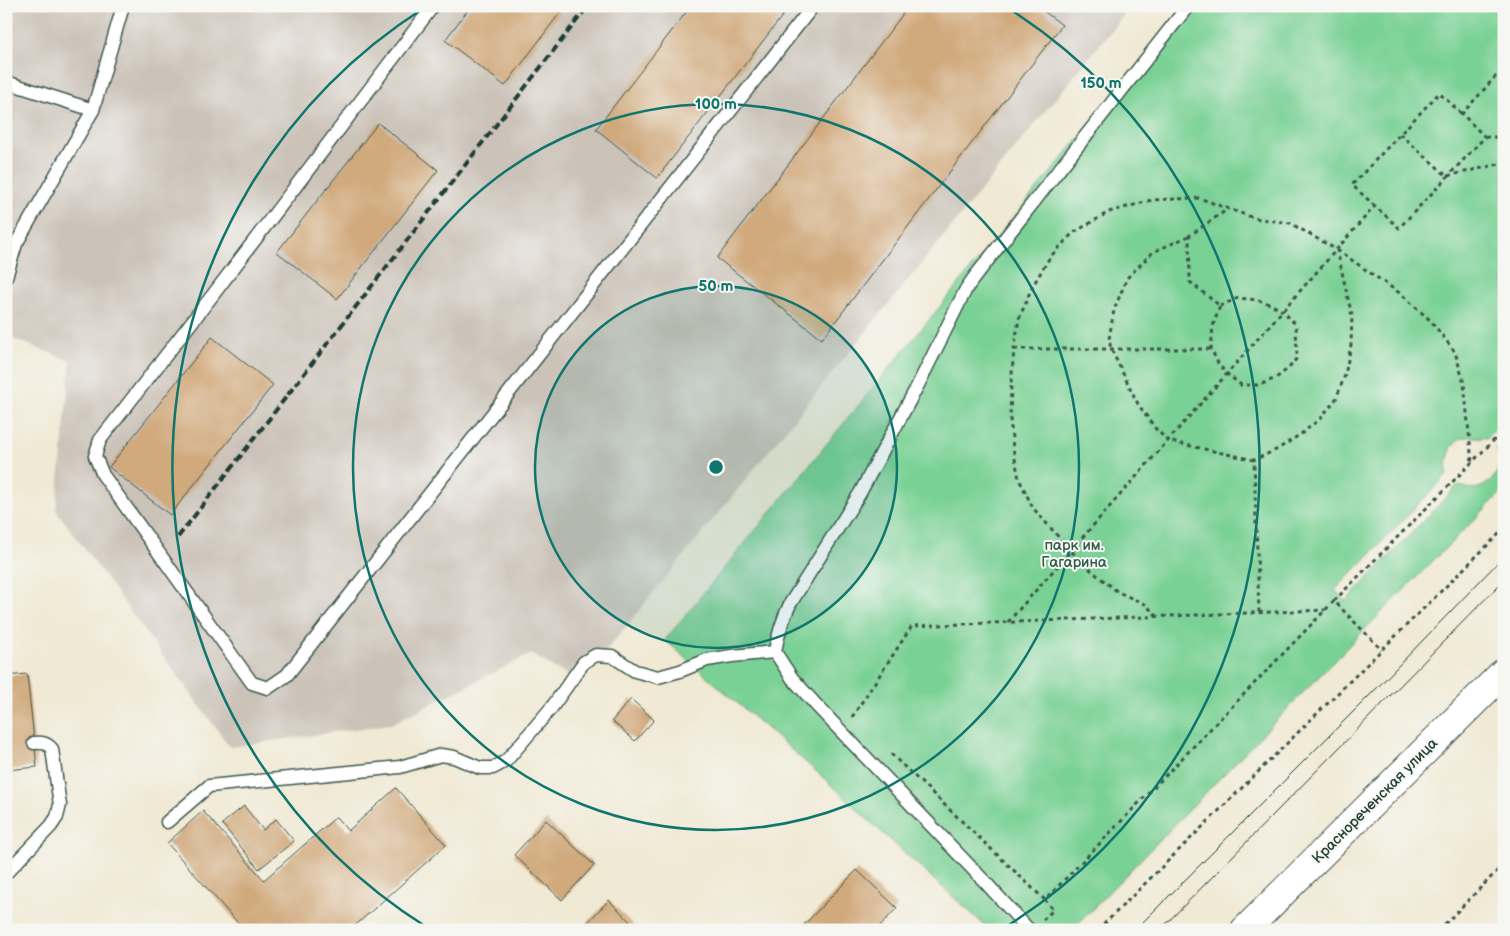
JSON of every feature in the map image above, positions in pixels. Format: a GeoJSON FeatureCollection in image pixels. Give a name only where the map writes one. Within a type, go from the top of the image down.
{"type":"FeatureCollection","features":[{"type":"Feature","properties":{"kind":"main road","name":"Краснореченская улица"},"geometry":{"type":"LineString","coordinates":[[1245,930],[1504,672]]}},
{"type":"Feature","properties":{"kind":"lane"},"geometry":{"type":"LineString","coordinates":[[6,277],[16,244],[93,110],[124,6]]}},
{"type":"Feature","properties":{"kind":"lane"},"geometry":{"type":"LineString","coordinates":[[434,6],[100,440],[95,456],[103,475],[252,683],[268,688],[287,675],[813,6]]}},
{"type":"Feature","properties":{"kind":"lane"},"geometry":{"type":"LineString","coordinates":[[1029,930],[817,706],[792,678],[775,652],[780,624],[790,604],[860,493],[918,385],[966,289],[1051,178],[1188,6]]}},
{"type":"Feature","properties":{"kind":"lane"},"geometry":{"type":"LineString","coordinates":[[6,82],[93,110]]}},
{"type":"Feature","properties":{"kind":"lane"},"geometry":{"type":"LineString","coordinates":[[167,822],[209,786],[400,767],[441,755],[454,757],[480,768],[493,768],[506,761],[552,707],[584,662],[596,655],[612,656],[635,671],[658,678],[707,660],[775,652]]}},
{"type":"Feature","properties":{"kind":"lane"},"geometry":{"type":"LineString","coordinates":[[6,873],[58,817],[60,805],[52,749],[48,744],[34,742]]}},
{"type":"Feature","properties":{"kind":"path"},"geometry":{"type":"LineString","coordinates":[[1462,114],[1504,67]]}},
{"type":"Feature","properties":{"kind":"path"},"geometry":{"type":"LineString","coordinates":[[1485,137],[1439,93],[1352,185],[1399,228],[1485,137],[1504,136]]}},
{"type":"Feature","properties":{"kind":"path"},"geometry":{"type":"LineString","coordinates":[[1400,134],[1447,176]]}},
{"type":"Feature","properties":{"kind":"path"},"geometry":{"type":"LineString","coordinates":[[1447,176],[1504,163]]}},
{"type":"Feature","properties":{"kind":"path"},"geometry":{"type":"LineString","coordinates":[[1157,616],[1144,604],[1118,592],[1092,571],[1071,551],[1033,508],[1019,479],[1013,448],[1010,419],[1010,386],[1014,349],[1019,319],[1032,286],[1050,257],[1073,233],[1109,212],[1152,200],[1199,198],[1254,218],[1290,223],[1337,250],[1401,294],[1431,321],[1455,352],[1464,384],[1472,463]]}},
{"type":"Feature","properties":{"kind":"path"},"geometry":{"type":"LineString","coordinates":[[1008,622],[1375,206]]}},
{"type":"Feature","properties":{"kind":"path"},"geometry":{"type":"LineString","coordinates":[[1229,209],[1190,236],[1153,252],[1127,278],[1114,310],[1109,339],[1111,349],[1138,404],[1155,428],[1168,442],[1254,460],[1278,449],[1321,418],[1336,400],[1345,375],[1351,345],[1352,316],[1337,250]]}},
{"type":"Feature","properties":{"kind":"path"},"geometry":{"type":"LineString","coordinates":[[1190,236],[1190,282],[1220,306]]}},
{"type":"Feature","properties":{"kind":"path"},"geometry":{"type":"LineString","coordinates":[[1238,298],[1258,300],[1283,311],[1296,325],[1297,358],[1290,368],[1276,378],[1260,385],[1241,384],[1227,374],[1219,365],[1211,349],[1213,326],[1220,306],[1238,298]]}},
{"type":"Feature","properties":{"kind":"path"},"geometry":{"type":"LineString","coordinates":[[1014,349],[1211,349]]}},
{"type":"Feature","properties":{"kind":"path"},"geometry":{"type":"LineString","coordinates":[[1045,900],[1334,601],[1504,430]]}},
{"type":"Feature","properties":{"kind":"path"},"geometry":{"type":"LineString","coordinates":[[1254,460],[1259,612]]}},
{"type":"Feature","properties":{"kind":"path"},"geometry":{"type":"LineString","coordinates":[[1098,930],[1504,529]]}},
{"type":"Feature","properties":{"kind":"path"},"geometry":{"type":"LineString","coordinates":[[1334,601],[1382,650]]}},
{"type":"Feature","properties":{"kind":"path"},"geometry":{"type":"LineString","coordinates":[[859,723],[852,716],[912,626],[1326,610]]}},
{"type":"Feature","properties":{"kind":"path"},"geometry":{"type":"LineString","coordinates":[[888,750],[1045,900],[1053,910],[1042,921]]}},
{"type":"Feature","properties":{"kind":"path"},"geometry":{"type":"LineString","coordinates":[[1439,930],[1504,864]]}},
{"type":"Feature","properties":{"kind":"shaded area"},"geometry":{"type":"Polygon","coordinates":[[[6,6],[1131,6],[580,683],[531,654],[391,724],[230,747],[56,510],[71,361],[6,336],[6,6]]]}},
{"type":"Feature","properties":{"kind":"green space","name":"парк им. Гагарина"},"geometry":{"type":"Polygon","coordinates":[[[1188,6],[1504,6],[1504,421],[1487,438],[1461,438],[1453,446],[1448,458],[1447,475],[1335,590],[1346,601],[1458,485],[1475,489],[1490,481],[1500,465],[1500,457],[1496,448],[1504,440],[1504,490],[1370,624],[1072,930],[990,930],[825,779],[665,640],[1188,6]]]}},
{"type":"Feature","properties":{"kind":"building"},"geometry":{"type":"Polygon","coordinates":[[[471,6],[565,6],[505,86],[445,40],[471,6]]]}},
{"type":"Feature","properties":{"kind":"building"},"geometry":{"type":"Polygon","coordinates":[[[691,6],[790,6],[657,178],[596,129],[691,6]]]}},
{"type":"Feature","properties":{"kind":"building"},"geometry":{"type":"Polygon","coordinates":[[[909,6],[1037,6],[1062,25],[822,339],[717,258],[909,6]]]}},
{"type":"Feature","properties":{"kind":"building"},"geometry":{"type":"Polygon","coordinates":[[[378,123],[438,170],[337,299],[277,252],[378,123]]]}},
{"type":"Feature","properties":{"kind":"building"},"geometry":{"type":"Polygon","coordinates":[[[212,337],[273,385],[170,515],[109,467],[212,337]]]}},
{"type":"Feature","properties":{"kind":"building"},"geometry":{"type":"Polygon","coordinates":[[[27,674],[37,767],[6,770],[6,676],[27,674]]]}},
{"type":"Feature","properties":{"kind":"building"},"geometry":{"type":"Polygon","coordinates":[[[631,699],[654,720],[635,741],[612,721],[631,699]]]}},
{"type":"Feature","properties":{"kind":"building"},"geometry":{"type":"Polygon","coordinates":[[[396,788],[446,845],[350,930],[244,930],[167,843],[203,811],[264,880],[336,817],[348,831],[396,788]]]}},
{"type":"Feature","properties":{"kind":"building"},"geometry":{"type":"Polygon","coordinates":[[[244,806],[263,830],[276,819],[294,841],[259,869],[222,824],[244,806]]]}},
{"type":"Feature","properties":{"kind":"building"},"geometry":{"type":"Polygon","coordinates":[[[546,820],[594,865],[562,900],[514,855],[546,820]]]}},
{"type":"Feature","properties":{"kind":"building"},"geometry":{"type":"Polygon","coordinates":[[[857,870],[897,908],[876,930],[799,930],[857,870]]]}},
{"type":"Feature","properties":{"kind":"building"},"geometry":{"type":"Polygon","coordinates":[[[609,900],[638,930],[580,930],[609,900]]]}},
{"type":"Feature","properties":{"kind":"tram line"},"geometry":{"type":"LineString","coordinates":[[1135,930],[1374,691],[1504,556]]}},
{"type":"Feature","properties":{"kind":"tram line"},"geometry":{"type":"LineString","coordinates":[[1160,930],[1504,580]]}},
{"type":"Feature","properties":{"kind":"railway"},"geometry":{"type":"LineString","coordinates":[[178,537],[588,6]]}}]}
